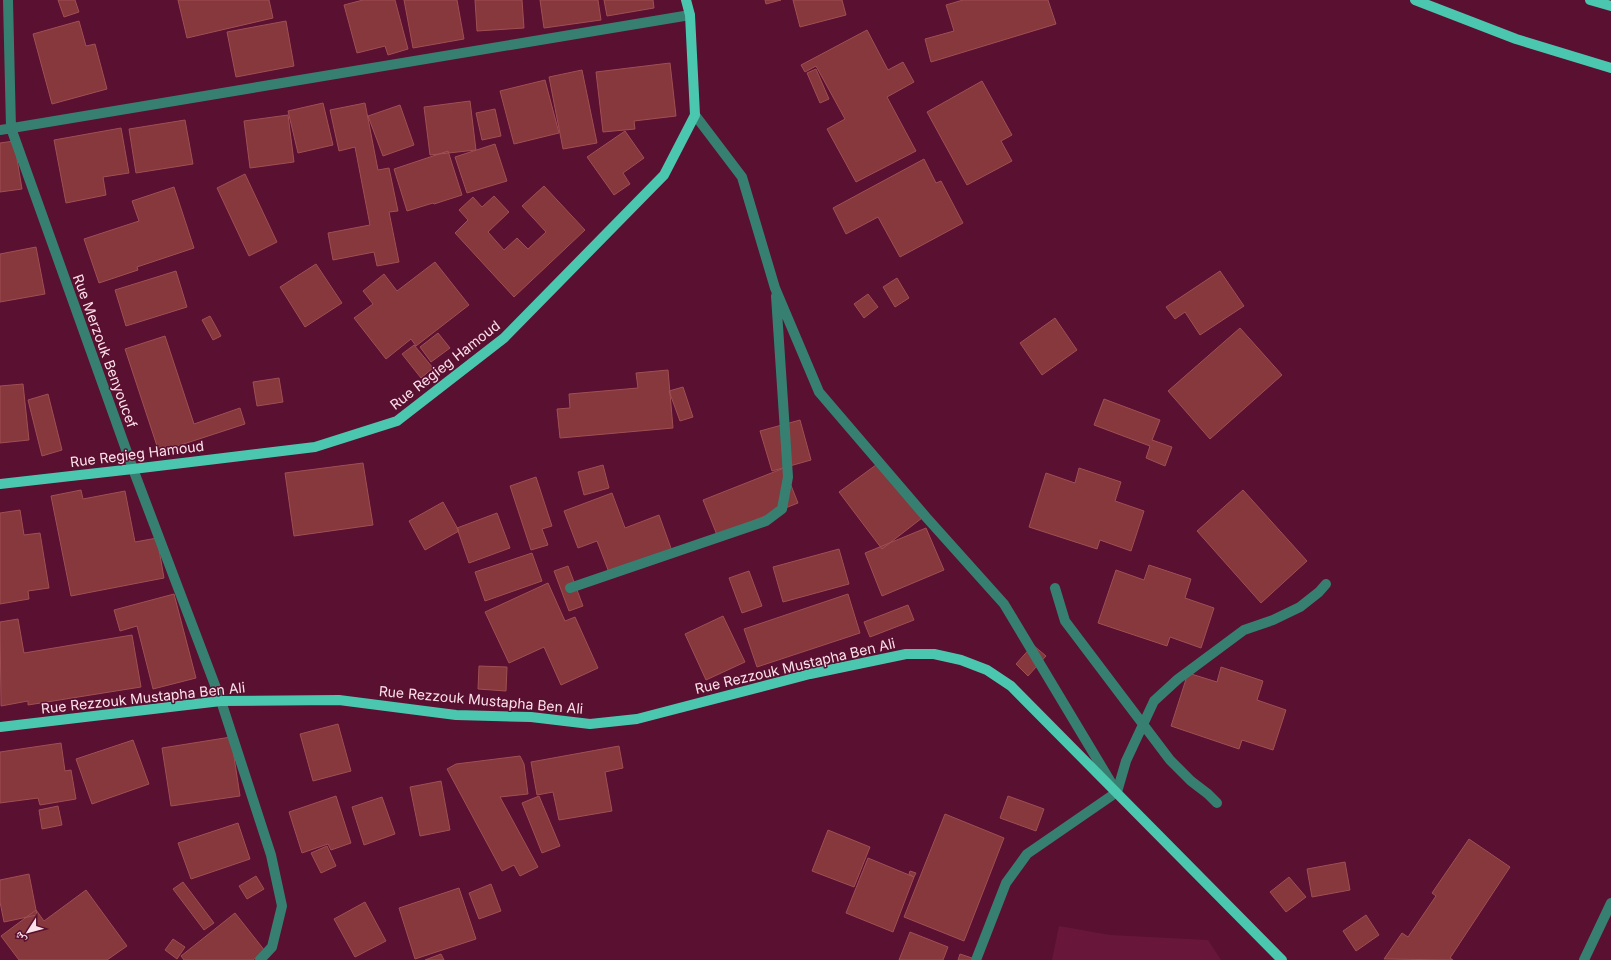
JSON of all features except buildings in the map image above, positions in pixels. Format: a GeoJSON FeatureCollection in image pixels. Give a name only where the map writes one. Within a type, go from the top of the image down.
{"type":"FeatureCollection","features":[{"type":"Feature","properties":{"kind":"main road","name":"Rue Regieg Hamoud"},"geometry":{"type":"LineString","coordinates":[[0,484],[133,470],[315,447],[397,421],[504,338],[664,175],[695,114],[690,15],[686,0]]}},
{"type":"Feature","properties":{"kind":"main road"},"geometry":{"type":"LineString","coordinates":[[1415,0],[1516,39],[1611,68]]}},
{"type":"Feature","properties":{"kind":"main road"},"geometry":{"type":"LineString","coordinates":[[1590,0],[1611,6]]}},
{"type":"Feature","properties":{"kind":"main road","name":"Rue Rezzouk Mustapha Ben Ali"},"geometry":{"type":"LineString","coordinates":[[0,728],[221,701],[339,700],[456,715],[531,717],[590,724],[637,719],[810,674],[879,659],[906,654],[934,654],[962,660],[987,670],[1011,686],[1282,960]]}},
{"type":"Feature","properties":{"kind":"street","name":"Rue Merzouk Benyoucef"},"geometry":{"type":"LineString","coordinates":[[8,0],[11,128],[133,470],[221,701],[271,855],[282,906],[272,947],[260,960]]}},
{"type":"Feature","properties":{"kind":"street"},"geometry":{"type":"LineString","coordinates":[[0,130],[690,15]]}},
{"type":"Feature","properties":{"kind":"street"},"geometry":{"type":"LineString","coordinates":[[695,114],[742,177],[775,288],[819,392],[926,518],[1004,604],[1117,792]]}},
{"type":"Feature","properties":{"kind":"street"},"geometry":{"type":"LineString","coordinates":[[570,588],[766,521],[782,509],[788,477],[775,288]]}},
{"type":"Feature","properties":{"kind":"street"},"geometry":{"type":"LineString","coordinates":[[976,960],[1006,883],[1027,854],[1117,792],[1126,761],[1154,701],[1178,679],[1244,630],[1273,620],[1300,607],[1319,592],[1326,584]]}},
{"type":"Feature","properties":{"kind":"street"},"geometry":{"type":"LineString","coordinates":[[1055,588],[1065,621],[1170,760],[1190,781],[1208,794],[1217,803]]}},
{"type":"Feature","properties":{"kind":"street"},"geometry":{"type":"LineString","coordinates":[[1584,960],[1611,903]]}},
{"type":"Feature","properties":{"kind":"shaded area"},"geometry":{"type":"Polygon","coordinates":[[[1059,926],[1110,935],[1208,940],[1221,960],[1052,960],[1059,926]]]}}]}
